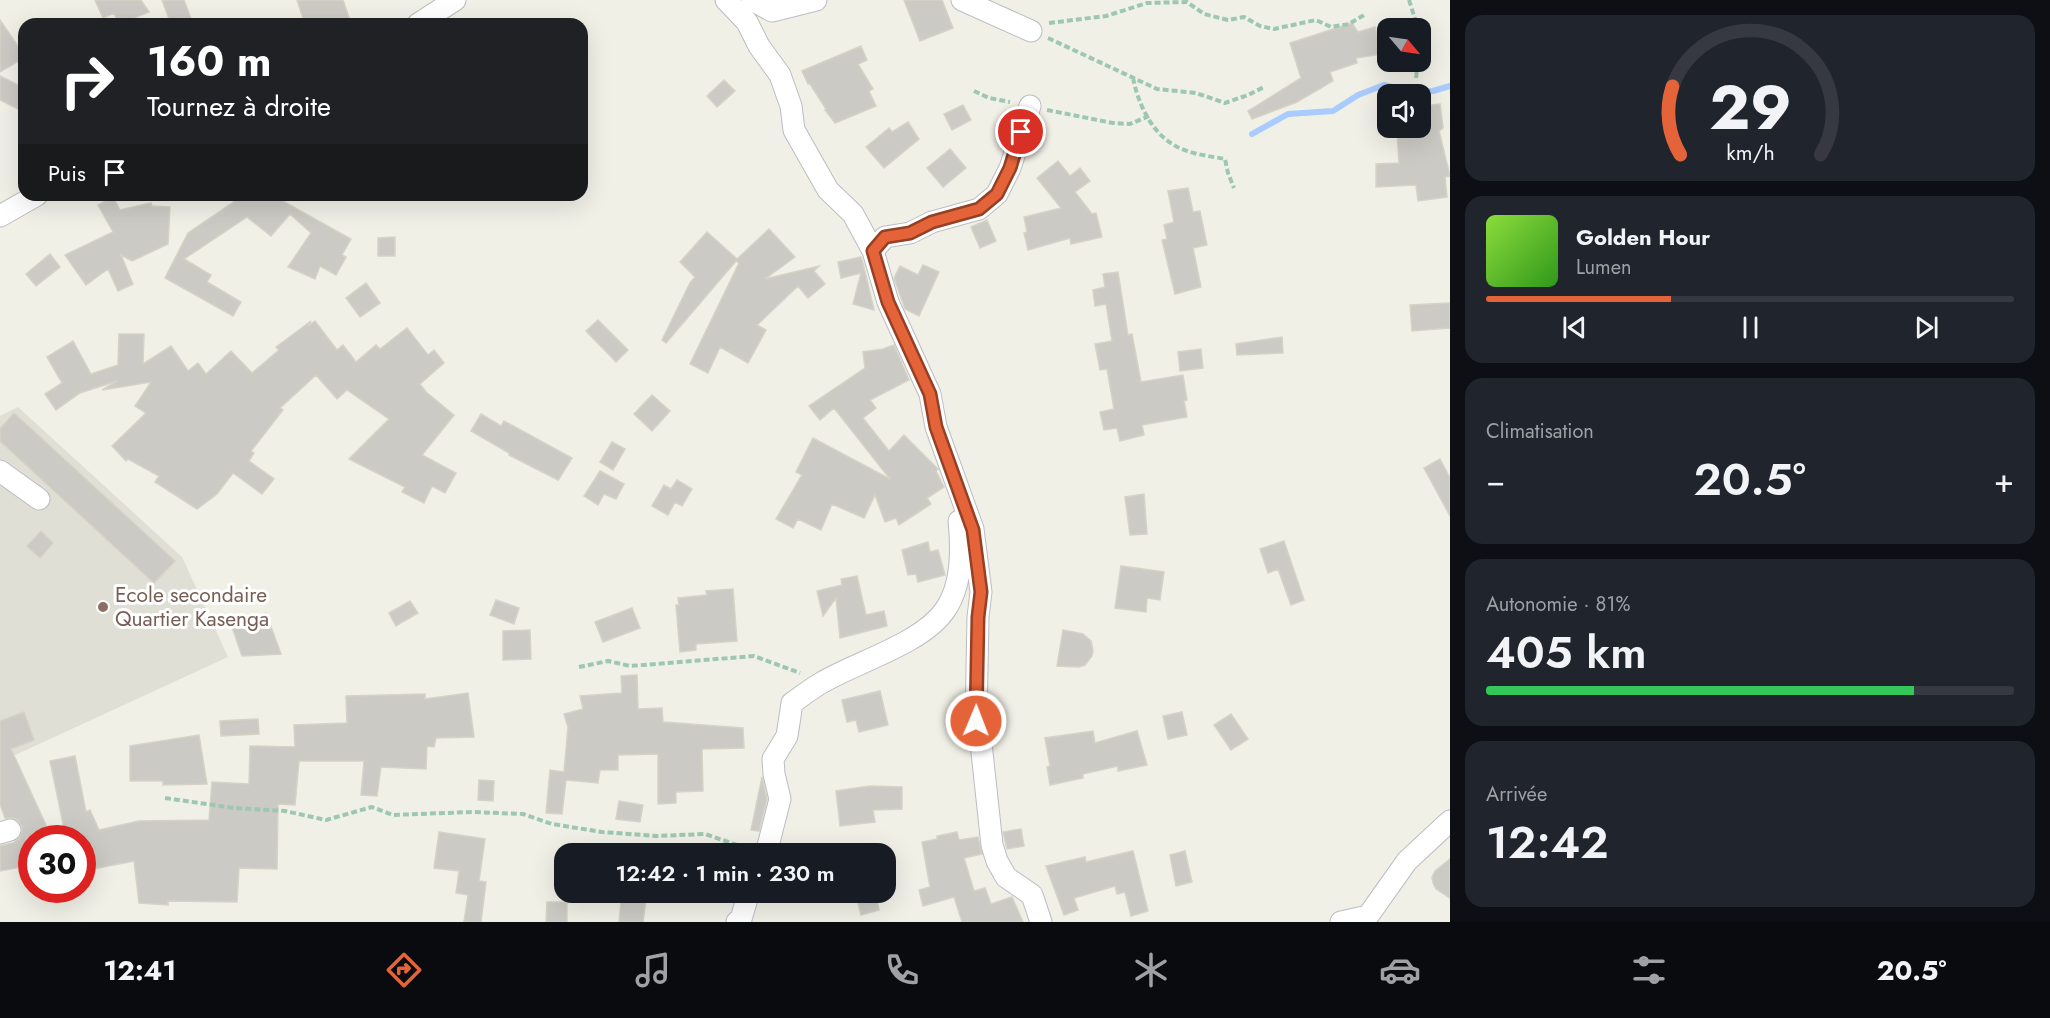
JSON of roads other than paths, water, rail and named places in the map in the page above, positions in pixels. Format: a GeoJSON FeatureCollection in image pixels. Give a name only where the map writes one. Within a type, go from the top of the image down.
{"type":"FeatureCollection","features":[{"type":"Feature","properties":{"kind":"street"},"geometry":{"type":"LineString","coordinates":[[427,18],[455,0]]}},
{"type":"Feature","properties":{"kind":"street"},"geometry":{"type":"LineString","coordinates":[[726,0],[747,22],[759,46],[780,75],[790,106],[794,130],[828,190],[853,214],[873,251],[888,302],[930,394],[936,427],[973,530],[981,592],[978,617],[976,721],[981,743],[992,845],[997,861],[1006,877],[1032,895],[1041,922]]}},
{"type":"Feature","properties":{"kind":"street"},"geometry":{"type":"LineString","coordinates":[[752,0],[772,11],[816,0]]}},
{"type":"Feature","properties":{"kind":"street"},"geometry":{"type":"LineString","coordinates":[[962,0],[1026,29]]}},
{"type":"Feature","properties":{"kind":"street"},"geometry":{"type":"LineString","coordinates":[[873,251],[885,237],[910,233],[932,222],[979,209],[997,194],[1010,168],[1030,106]]}},
{"type":"Feature","properties":{"kind":"street"},"geometry":{"type":"LineString","coordinates":[[0,216],[26,201]]}},
{"type":"Feature","properties":{"kind":"street"},"geometry":{"type":"LineString","coordinates":[[0,471],[39,499]]}},
{"type":"Feature","properties":{"kind":"street"},"geometry":{"type":"LineString","coordinates":[[762,843],[780,799],[773,759],[787,736],[792,703],[824,681],[864,663],[932,626],[946,609],[955,588],[961,544],[956,478]]}},
{"type":"Feature","properties":{"kind":"street"},"geometry":{"type":"LineString","coordinates":[[1341,922],[1368,916],[1407,861],[1450,821]]}},
{"type":"Feature","properties":{"kind":"street"},"geometry":{"type":"LineString","coordinates":[[737,922],[741,919],[746,903]]}},
{"type":"Feature","properties":{"kind":"waterway"},"geometry":{"type":"LineString","coordinates":[[1252,134],[1288,114],[1333,111],[1358,95],[1384,85],[1413,92],[1433,91],[1450,86]]}},
{"type":"Feature","properties":{"kind":"place","name":"Ecole secondaire Quartier Kasenga"},"geometry":{"type":"Point","coordinates":[103,607]}}]}
